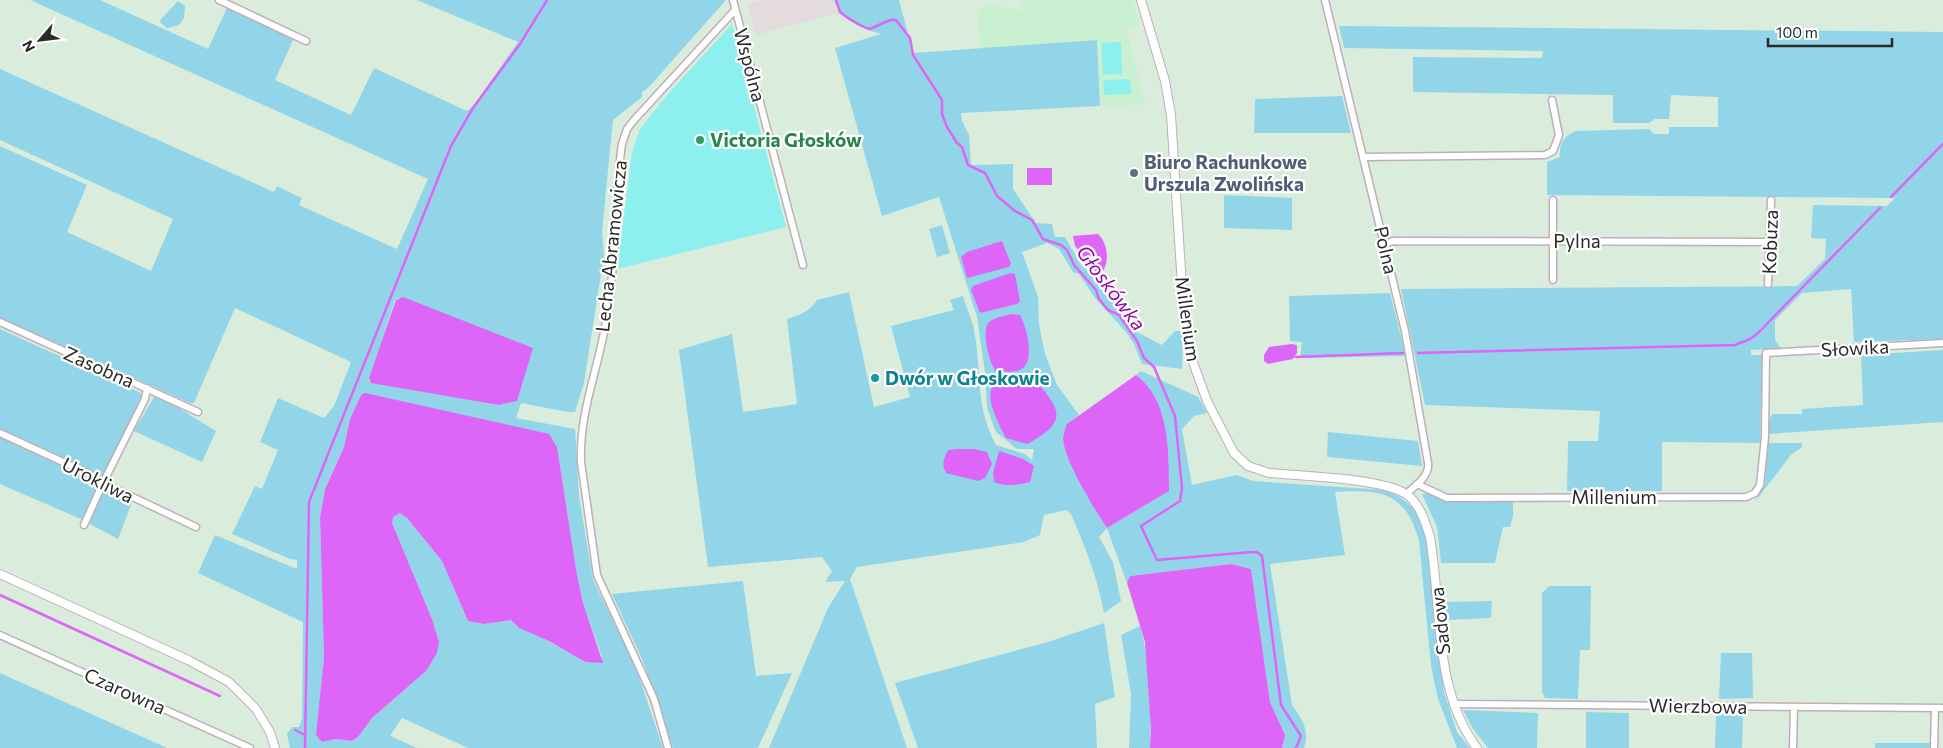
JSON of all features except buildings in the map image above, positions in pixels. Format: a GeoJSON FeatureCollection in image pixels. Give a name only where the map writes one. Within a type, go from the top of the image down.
{"type":"FeatureCollection","features":[{"type":"Feature","properties":{"kind":"street"},"geometry":{"type":"LineString","coordinates":[[219,0],[306,41]]}},
{"type":"Feature","properties":{"kind":"street"},"geometry":{"type":"LineString","coordinates":[[732,0],[735,10]]}},
{"type":"Feature","properties":{"kind":"street","name":"Millenium"},"geometry":{"type":"LineString","coordinates":[[1141,0],[1165,81],[1171,115],[1182,284],[1191,352],[1200,385],[1226,440],[1240,460],[1258,471],[1378,484],[1406,494]]}},
{"type":"Feature","properties":{"kind":"street","name":"Polna"},"geometry":{"type":"LineString","coordinates":[[1325,0],[1405,331],[1429,469],[1406,494]]}},
{"type":"Feature","properties":{"kind":"street","name":"Wspólna"},"geometry":{"type":"LineString","coordinates":[[735,10],[803,265]]}},
{"type":"Feature","properties":{"kind":"street","name":"Lecha Abramowicza"},"geometry":{"type":"LineString","coordinates":[[668,748],[654,699],[597,575],[581,462],[582,423],[606,326],[619,166],[622,144],[627,129],[735,10]]}},
{"type":"Feature","properties":{"kind":"street"},"geometry":{"type":"LineString","coordinates":[[1363,157],[1540,156],[1553,151],[1559,135],[1552,100]]}},
{"type":"Feature","properties":{"kind":"street"},"geometry":{"type":"LineString","coordinates":[[1553,200],[1553,280]]}},
{"type":"Feature","properties":{"kind":"street","name":"Kobuza"},"geometry":{"type":"LineString","coordinates":[[1768,284],[1771,200]]}},
{"type":"Feature","properties":{"kind":"street","name":"Pylna"},"geometry":{"type":"LineString","coordinates":[[1385,244],[1393,241],[1553,240],[1770,242]]}},
{"type":"Feature","properties":{"kind":"street","name":"Zasobna"},"geometry":{"type":"LineString","coordinates":[[0,322],[198,412]]}},
{"type":"Feature","properties":{"kind":"street","name":"Słowika"},"geometry":{"type":"LineString","coordinates":[[1765,437],[1766,353],[1943,343]]}},
{"type":"Feature","properties":{"kind":"street"},"geometry":{"type":"LineString","coordinates":[[84,526],[145,399],[147,388]]}},
{"type":"Feature","properties":{"kind":"street","name":"Urokliwa"},"geometry":{"type":"LineString","coordinates":[[0,433],[89,474],[103,483],[196,528]]}},
{"type":"Feature","properties":{"kind":"street","name":"Millenium"},"geometry":{"type":"LineString","coordinates":[[1417,484],[1447,498],[1740,498],[1754,493],[1760,485],[1765,437]]}},
{"type":"Feature","properties":{"kind":"street","name":"Sadowa"},"geometry":{"type":"LineString","coordinates":[[1406,494],[1421,512],[1430,537],[1446,675],[1453,704],[1463,728],[1477,748]]}},
{"type":"Feature","properties":{"kind":"street"},"geometry":{"type":"LineString","coordinates":[[0,574],[188,660],[228,682],[256,709],[270,732],[275,748]]}},
{"type":"Feature","properties":{"kind":"street","name":"Czarowna"},"geometry":{"type":"LineString","coordinates":[[0,635],[250,748]]}},
{"type":"Feature","properties":{"kind":"street","name":"Wierzbowa"},"geometry":{"type":"LineString","coordinates":[[1453,704],[1943,708]]}},
{"type":"Feature","properties":{"kind":"street"},"geometry":{"type":"LineString","coordinates":[[1793,748],[1794,707]]}},
{"type":"Feature","properties":{"kind":"street"},"geometry":{"type":"LineString","coordinates":[[1934,748],[1935,708]]}},
{"type":"Feature","properties":{"kind":"shaded area"},"geometry":{"type":"Polygon","coordinates":[[[30,0],[100,0],[208,49],[227,8],[294,38],[275,80],[351,115],[374,68],[467,111],[474,105],[518,42],[417,0],[726,0],[649,87],[642,92],[642,97],[613,120],[602,232],[604,255],[584,383],[575,412],[521,403],[516,418],[575,429],[579,496],[593,580],[635,665],[663,748],[468,748],[402,718],[390,736],[417,748],[290,748],[287,734],[292,727],[299,727],[302,719],[303,622],[198,573],[215,535],[297,569],[297,560],[290,559],[232,534],[255,486],[262,489],[278,450],[260,442],[278,398],[324,418],[334,406],[351,362],[235,308],[194,403],[190,403],[0,318],[0,146],[87,185],[67,232],[151,271],[173,219],[0,140],[0,69],[274,192],[277,186],[302,198],[299,205],[397,249],[428,179],[30,0]],[[399,298],[395,300],[369,381],[499,405],[517,401],[399,298]],[[361,395],[350,419],[344,447],[325,488],[320,517],[324,658],[320,705],[322,742],[336,739],[352,741],[358,737],[372,718],[426,671],[439,642],[432,619],[392,523],[392,517],[400,513],[407,518],[442,561],[468,621],[484,624],[511,620],[519,628],[551,642],[578,658],[602,657],[583,603],[577,575],[557,447],[361,395]]]}},
{"type":"Feature","properties":{"kind":"shaded area"},"geometry":{"type":"Polygon","coordinates":[[[762,0],[834,0],[839,13],[756,35],[747,4],[762,0]]]}},
{"type":"Feature","properties":{"kind":"shaded area"},"geometry":{"type":"Polygon","coordinates":[[[834,0],[899,0],[913,53],[1097,40],[1100,106],[961,113],[962,121],[969,135],[971,165],[1013,164],[1013,189],[1036,223],[1052,224],[1055,237],[1065,237],[1081,265],[1096,277],[1131,329],[1162,345],[1175,331],[1183,331],[1182,369],[1142,364],[1134,344],[1126,332],[1095,298],[1079,274],[1073,272],[1059,249],[1047,243],[1022,252],[1038,297],[1039,324],[1045,354],[1057,385],[1079,415],[1065,430],[1063,436],[1064,444],[1080,482],[1107,528],[1099,537],[1113,562],[1121,601],[1104,613],[1098,587],[1081,538],[1071,514],[1066,510],[1044,515],[1040,535],[1024,542],[857,567],[850,579],[907,748],[769,748],[828,608],[845,581],[825,582],[832,571],[822,557],[708,567],[679,350],[732,334],[743,412],[797,404],[787,319],[804,312],[817,300],[849,292],[874,407],[910,397],[891,326],[954,310],[950,300],[963,296],[973,325],[981,400],[989,429],[996,445],[1025,454],[1032,460],[1034,449],[1017,449],[996,432],[987,408],[985,372],[977,317],[939,197],[882,216],[835,48],[881,34],[866,29],[847,18],[837,7],[834,0]]]}},
{"type":"Feature","properties":{"kind":"shaded area"},"geometry":{"type":"Polygon","coordinates":[[[1021,0],[1132,0],[1140,24],[1127,30],[1146,105],[1100,106],[1097,40],[980,49],[977,10],[990,4],[1026,12],[1021,0]]]}},
{"type":"Feature","properties":{"kind":"shaded area"},"geometry":{"type":"Polygon","coordinates":[[[178,1],[185,6],[184,18],[179,25],[167,28],[160,22],[161,19],[178,1]]]}},
{"type":"Feature","properties":{"kind":"shaded area","name":"Victoria Głosków"},"geometry":{"type":"Polygon","coordinates":[[[732,24],[786,227],[617,269],[632,152],[640,129],[667,95],[732,24]]]}},
{"type":"Feature","properties":{"kind":"shaded area"},"geometry":{"type":"Polygon","coordinates":[[[1339,26],[1943,32],[1943,339],[1854,342],[1851,289],[1802,293],[1775,320],[1775,340],[1781,348],[1751,350],[1751,355],[1762,355],[1760,443],[1662,442],[1662,491],[1567,491],[1568,441],[1598,441],[1600,411],[1425,405],[1401,289],[1797,286],[1825,259],[1826,239],[1811,238],[1813,205],[1887,206],[1895,198],[1547,195],[1547,162],[1560,157],[1561,144],[1572,133],[1576,131],[1649,129],[1654,134],[1669,134],[1669,127],[1718,127],[1718,97],[1671,95],[1669,119],[1655,119],[1649,123],[1613,123],[1613,95],[1413,92],[1413,57],[1542,58],[1543,51],[1344,48],[1339,26]]]}},
{"type":"Feature","properties":{"kind":"shaded area"},"geometry":{"type":"Polygon","coordinates":[[[1121,42],[1122,74],[1103,75],[1101,43],[1121,42]]]}},
{"type":"Feature","properties":{"kind":"shaded area"},"geometry":{"type":"Polygon","coordinates":[[[1130,79],[1131,94],[1104,95],[1103,80],[1130,79]]]}},
{"type":"Feature","properties":{"kind":"shaded area"},"geometry":{"type":"Polygon","coordinates":[[[1342,96],[1351,133],[1254,133],[1255,99],[1342,96]]]}},
{"type":"Feature","properties":{"kind":"shaded area"},"geometry":{"type":"Polygon","coordinates":[[[1027,168],[1052,168],[1052,185],[1027,185],[1027,168]]]}},
{"type":"Feature","properties":{"kind":"shaded area"},"geometry":{"type":"Polygon","coordinates":[[[1224,195],[1292,198],[1292,230],[1224,228],[1224,195]]]}},
{"type":"Feature","properties":{"kind":"shaded area"},"geometry":{"type":"Polygon","coordinates":[[[942,225],[950,253],[937,257],[929,229],[942,225]]]}},
{"type":"Feature","properties":{"kind":"shaded area"},"geometry":{"type":"Polygon","coordinates":[[[1098,234],[1104,242],[1107,257],[1103,271],[1095,271],[1075,246],[1073,236],[1098,234]]]}},
{"type":"Feature","properties":{"kind":"shaded area"},"geometry":{"type":"Polygon","coordinates":[[[1002,241],[1011,264],[1009,267],[967,278],[961,257],[967,252],[1002,241]]]}},
{"type":"Feature","properties":{"kind":"shaded area"},"geometry":{"type":"Polygon","coordinates":[[[1010,273],[1015,274],[1020,301],[1017,304],[980,313],[971,290],[973,286],[1010,273]]]}},
{"type":"Feature","properties":{"kind":"shaded area"},"geometry":{"type":"Polygon","coordinates":[[[1390,293],[1406,356],[1300,358],[1302,342],[1290,341],[1289,296],[1390,293]]]}},
{"type":"Feature","properties":{"kind":"shaded area"},"geometry":{"type":"Polygon","coordinates":[[[403,297],[533,348],[517,401],[499,405],[371,383],[369,378],[396,300],[403,297]]]}},
{"type":"Feature","properties":{"kind":"shaded area"},"geometry":{"type":"Polygon","coordinates":[[[1011,314],[1020,315],[1027,334],[1029,349],[1027,363],[1020,370],[1013,372],[996,371],[987,347],[987,326],[994,319],[1011,314]]]}},
{"type":"Feature","properties":{"kind":"shaded area"},"geometry":{"type":"Polygon","coordinates":[[[0,329],[141,393],[141,397],[104,474],[99,476],[0,430],[0,329]]]}},
{"type":"Feature","properties":{"kind":"shaded area"},"geometry":{"type":"Polygon","coordinates":[[[1297,345],[1297,353],[1293,359],[1268,364],[1264,361],[1264,355],[1269,347],[1297,345]]]}},
{"type":"Feature","properties":{"kind":"shaded area"},"geometry":{"type":"Polygon","coordinates":[[[1943,350],[1943,422],[1768,434],[1768,420],[1773,414],[1802,414],[1802,409],[1863,405],[1861,355],[1943,350]]]}},
{"type":"Feature","properties":{"kind":"shaded area"},"geometry":{"type":"Polygon","coordinates":[[[1141,371],[1198,397],[1207,413],[1194,416],[1182,429],[1192,485],[1237,475],[1253,481],[1384,490],[1400,497],[1412,507],[1420,519],[1425,533],[1444,692],[1457,732],[1470,748],[1457,748],[1438,699],[1431,666],[1419,541],[1414,525],[1407,512],[1399,503],[1378,493],[1335,492],[1345,555],[1270,564],[1292,705],[1302,720],[1305,730],[1306,742],[1304,748],[1282,748],[1285,735],[1270,702],[1251,569],[1231,564],[1130,576],[1127,583],[1107,528],[1169,491],[1168,444],[1165,428],[1156,399],[1136,375],[1141,371]]]}},
{"type":"Feature","properties":{"kind":"shaded area"},"geometry":{"type":"Polygon","coordinates":[[[1030,374],[1048,395],[1056,412],[1056,420],[1051,428],[1027,444],[1006,438],[993,410],[990,395],[996,383],[1008,378],[1030,374]]]}},
{"type":"Feature","properties":{"kind":"shaded area"},"geometry":{"type":"Polygon","coordinates":[[[1136,375],[1156,398],[1161,412],[1168,444],[1169,491],[1107,528],[1074,472],[1065,449],[1063,435],[1067,424],[1136,375]]]}},
{"type":"Feature","properties":{"kind":"shaded area"},"geometry":{"type":"Polygon","coordinates":[[[365,393],[549,434],[557,447],[583,603],[603,663],[586,662],[551,642],[519,628],[511,620],[484,624],[468,621],[442,561],[407,518],[400,513],[393,517],[392,523],[432,619],[439,642],[437,653],[426,671],[372,718],[358,737],[352,741],[336,739],[322,742],[316,735],[324,658],[320,517],[325,489],[344,447],[350,419],[361,395],[365,393]]]}},
{"type":"Feature","properties":{"kind":"shaded area"},"geometry":{"type":"Polygon","coordinates":[[[154,397],[161,397],[216,431],[202,462],[134,431],[154,397]]]}},
{"type":"Feature","properties":{"kind":"shaded area"},"geometry":{"type":"Polygon","coordinates":[[[1328,432],[1418,441],[1422,466],[1327,457],[1328,432]]]}},
{"type":"Feature","properties":{"kind":"shaded area"},"geometry":{"type":"Polygon","coordinates":[[[0,437],[97,481],[98,484],[83,520],[0,484],[0,437]]]}},
{"type":"Feature","properties":{"kind":"shaded area"},"geometry":{"type":"Polygon","coordinates":[[[1768,443],[1802,443],[1802,447],[1791,455],[1754,503],[1765,484],[1768,443]]]}},
{"type":"Feature","properties":{"kind":"shaded area"},"geometry":{"type":"Polygon","coordinates":[[[974,449],[987,452],[992,464],[985,478],[978,481],[946,473],[943,464],[948,450],[974,449]]]}},
{"type":"Feature","properties":{"kind":"shaded area"},"geometry":{"type":"Polygon","coordinates":[[[999,451],[1023,459],[1034,466],[1030,482],[1003,485],[994,482],[993,473],[999,451]]]}},
{"type":"Feature","properties":{"kind":"shaded area"},"geometry":{"type":"Polygon","coordinates":[[[107,490],[132,502],[118,539],[88,523],[104,491],[107,490]]]}},
{"type":"Feature","properties":{"kind":"shaded area"},"geometry":{"type":"Polygon","coordinates":[[[1427,493],[1449,502],[1513,501],[1513,516],[1510,527],[1503,527],[1495,563],[1441,563],[1437,527],[1422,494],[1427,493]]]}},
{"type":"Feature","properties":{"kind":"shaded area"},"geometry":{"type":"Polygon","coordinates":[[[1231,564],[1251,569],[1270,702],[1285,735],[1282,748],[1150,748],[1151,729],[1145,642],[1127,583],[1130,576],[1231,564]]]}},
{"type":"Feature","properties":{"kind":"shaded area"},"geometry":{"type":"Polygon","coordinates":[[[743,581],[756,676],[792,673],[758,748],[673,748],[643,661],[612,594],[743,581]]]}},
{"type":"Feature","properties":{"kind":"shaded area"},"geometry":{"type":"Polygon","coordinates":[[[1549,586],[1591,586],[1590,650],[1580,650],[1578,699],[1545,698],[1542,692],[1542,593],[1549,586]]]}},
{"type":"Feature","properties":{"kind":"shaded area"},"geometry":{"type":"Polygon","coordinates":[[[1492,601],[1491,618],[1447,620],[1445,602],[1492,601]]]}},
{"type":"Feature","properties":{"kind":"shaded area"},"geometry":{"type":"Polygon","coordinates":[[[1104,623],[1115,697],[1095,704],[1097,748],[918,748],[895,683],[1048,642],[1104,623]]]}},
{"type":"Feature","properties":{"kind":"shaded area"},"geometry":{"type":"Polygon","coordinates":[[[1140,626],[1150,686],[1150,748],[1129,748],[1131,694],[1121,635],[1140,626]]]}},
{"type":"Feature","properties":{"kind":"shaded area"},"geometry":{"type":"Polygon","coordinates":[[[1721,653],[1752,653],[1753,698],[1719,699],[1721,653]]]}},
{"type":"Feature","properties":{"kind":"shaded area"},"geometry":{"type":"Polygon","coordinates":[[[0,673],[167,748],[0,748],[0,673]]]}},
{"type":"Feature","properties":{"kind":"shaded area"},"geometry":{"type":"Polygon","coordinates":[[[1463,710],[1538,713],[1537,748],[1488,748],[1473,729],[1463,710]]]}},
{"type":"Feature","properties":{"kind":"shaded area"},"geometry":{"type":"Polygon","coordinates":[[[1586,712],[1629,713],[1629,748],[1586,748],[1586,712]]]}},
{"type":"Feature","properties":{"kind":"shaded area"},"geometry":{"type":"Polygon","coordinates":[[[1716,715],[1743,715],[1742,748],[1715,748],[1716,715]]]}},
{"type":"Feature","properties":{"kind":"shaded area"},"geometry":{"type":"Polygon","coordinates":[[[1875,743],[1931,743],[1931,748],[1875,748],[1875,743]]]}},
{"type":"Feature","properties":{"kind":"waterway"},"geometry":{"type":"LineString","coordinates":[[305,748],[309,502],[451,146],[473,108],[520,44],[547,0]]}},
{"type":"Feature","properties":{"kind":"waterway","name":"Głoskówka"},"geometry":{"type":"LineString","coordinates":[[836,0],[840,12],[867,28],[870,29],[890,20],[896,20],[910,38],[913,55],[942,100],[942,114],[947,127],[957,143],[962,147],[968,165],[985,173],[997,196],[1015,211],[1032,220],[1043,239],[1061,245],[1067,250],[1074,265],[1096,290],[1099,299],[1108,310],[1119,315],[1137,341],[1144,358],[1154,367],[1175,416],[1182,488],[1180,501],[1141,526],[1157,560],[1252,552],[1257,552],[1262,556],[1281,705],[1301,736],[1296,748]]}},
{"type":"Feature","properties":{"kind":"waterway"},"geometry":{"type":"LineString","coordinates":[[1891,197],[1943,144]]}},
{"type":"Feature","properties":{"kind":"waterway"},"geometry":{"type":"LineString","coordinates":[[1418,353],[1735,345],[1750,339],[1758,333],[1880,208]]}},
{"type":"Feature","properties":{"kind":"waterway"},"geometry":{"type":"LineString","coordinates":[[1296,357],[1403,353]]}},
{"type":"Feature","properties":{"kind":"waterway"},"geometry":{"type":"LineString","coordinates":[[0,595],[220,696]]}},
{"type":"Feature","properties":{"kind":"waterway"},"geometry":{"type":"LineString","coordinates":[[295,730],[305,735]]}},
{"type":"Feature","properties":{"kind":"place","name":"Victoria Głosków"},"geometry":{"type":"Point","coordinates":[700,140]}},
{"type":"Feature","properties":{"kind":"place","name":"Biuro Rachunkowe Urszula Zwolińska"},"geometry":{"type":"Point","coordinates":[1134,173]}},
{"type":"Feature","properties":{"kind":"place","name":"Dwór w Głoskowie"},"geometry":{"type":"Point","coordinates":[875,378]}}]}
